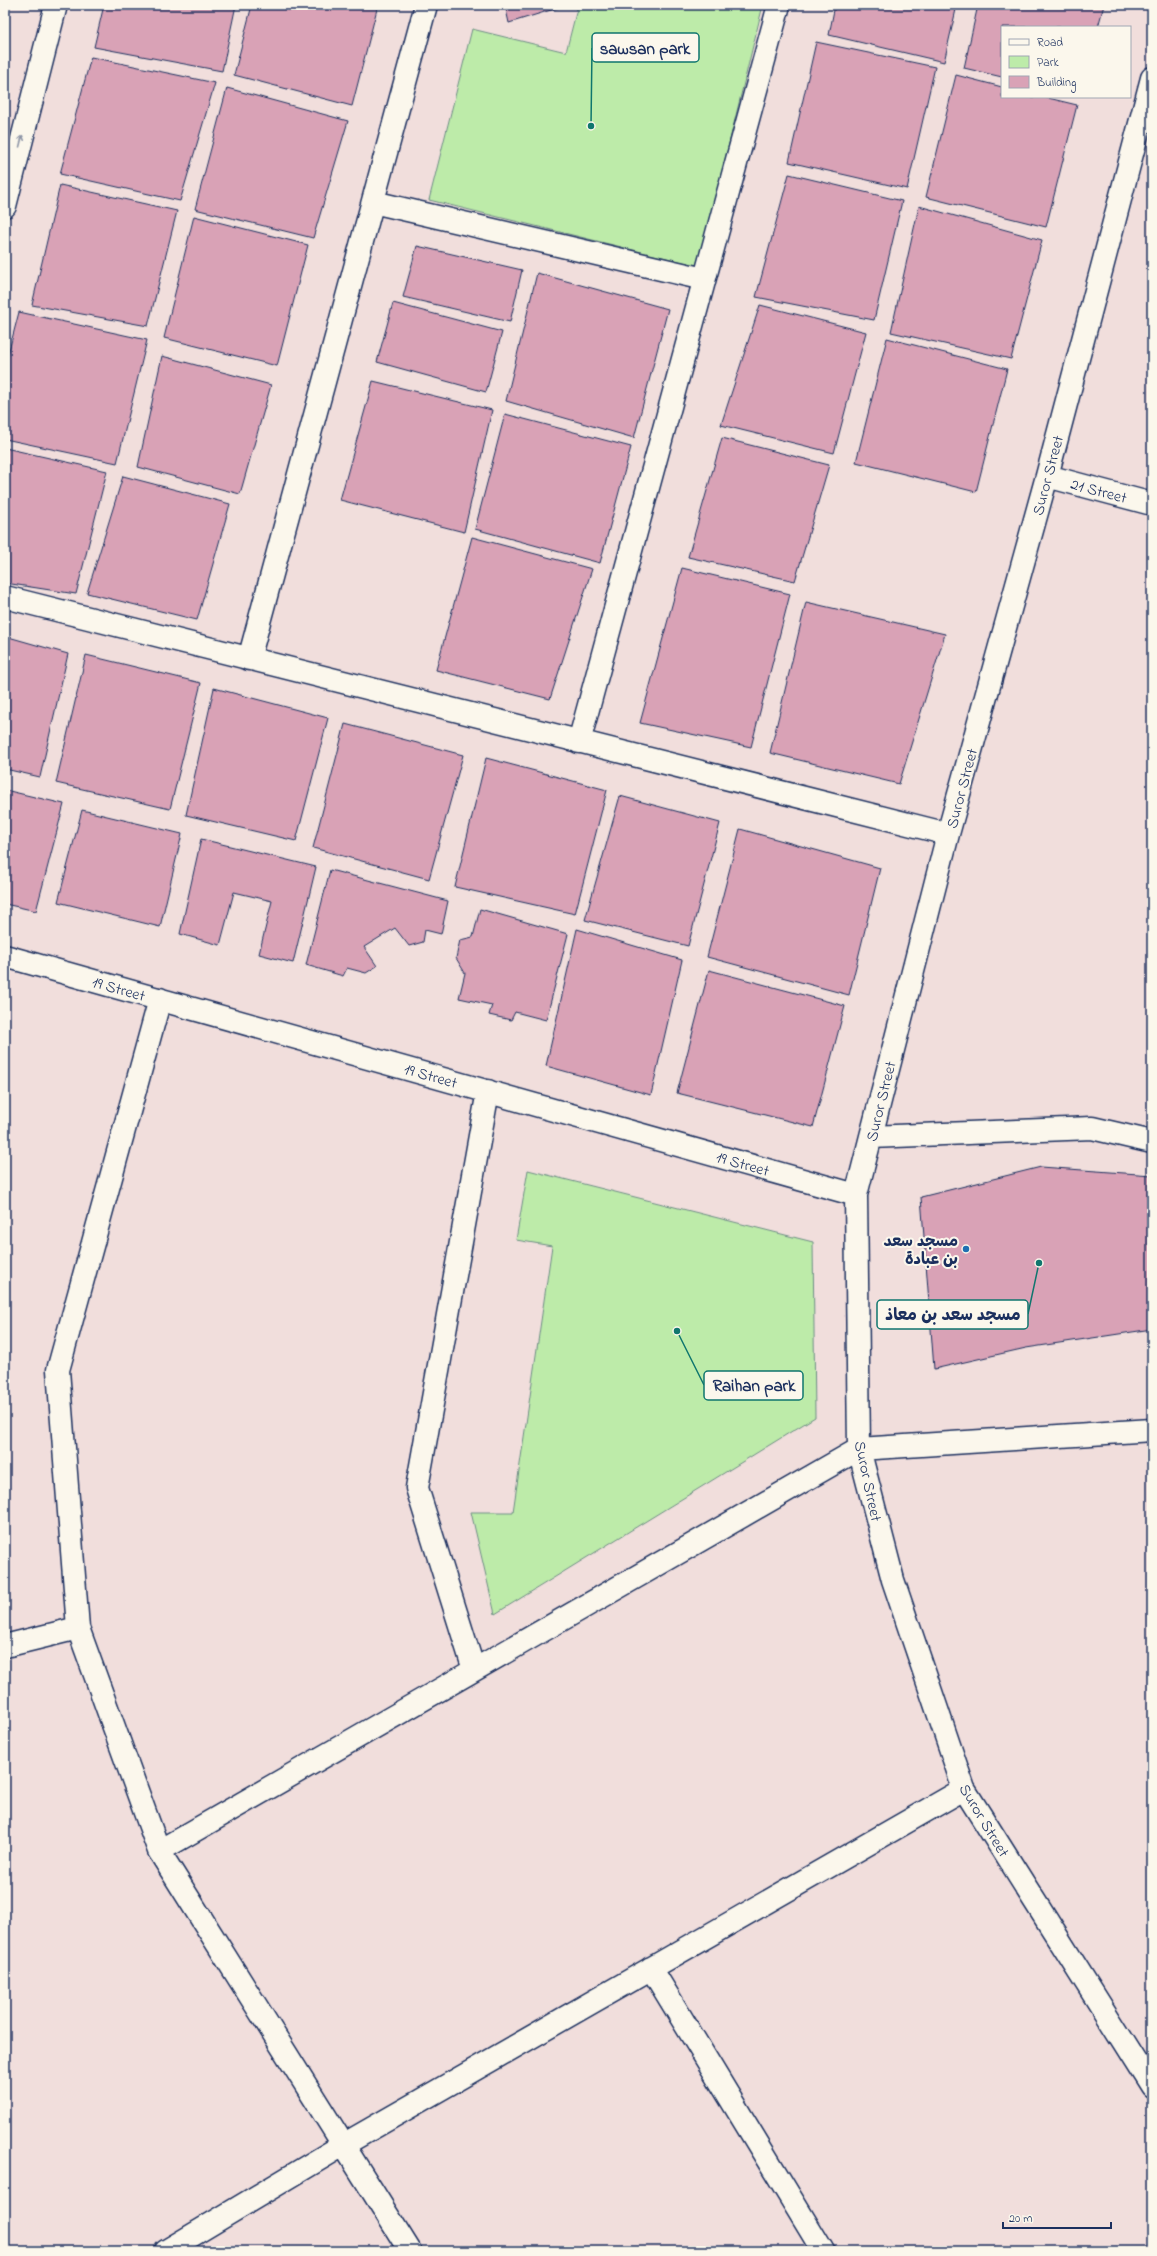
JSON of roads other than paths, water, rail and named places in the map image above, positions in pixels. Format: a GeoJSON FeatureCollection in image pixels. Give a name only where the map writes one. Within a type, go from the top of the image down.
{"type":"FeatureCollection","features":[{"type":"Feature","properties":{"kind":"street"},"geometry":{"type":"LineString","coordinates":[[5,206],[56,5]]}},
{"type":"Feature","properties":{"kind":"street"},"geometry":{"type":"LineString","coordinates":[[249,659],[426,5]]}},
{"type":"Feature","properties":{"kind":"street"},"geometry":{"type":"LineString","coordinates":[[579,742],[778,5]]}},
{"type":"Feature","properties":{"kind":"street","name":"Suror Street"},"geometry":{"type":"LineString","coordinates":[[1152,78],[1146,128],[1047,476],[948,834],[856,1194],[859,1449],[893,1580],[964,1789],[1152,2087]]}},
{"type":"Feature","properties":{"kind":"street"},"geometry":{"type":"LineString","coordinates":[[373,202],[704,280]]}},
{"type":"Feature","properties":{"kind":"street","name":"21 Street"},"geometry":{"type":"LineString","coordinates":[[1047,476],[1152,504]]}},
{"type":"Feature","properties":{"kind":"street"},"geometry":{"type":"LineString","coordinates":[[5,597],[948,834]]}},
{"type":"Feature","properties":{"kind":"street","name":"19 Street"},"geometry":{"type":"LineString","coordinates":[[5,956],[856,1194]]}},
{"type":"Feature","properties":{"kind":"street"},"geometry":{"type":"LineString","coordinates":[[160,999],[58,1370],[78,1628],[158,1851],[410,2251]]}},
{"type":"Feature","properties":{"kind":"street"},"geometry":{"type":"LineString","coordinates":[[474,1670],[417,1488],[488,1091]]}},
{"type":"Feature","properties":{"kind":"street"},"geometry":{"type":"LineString","coordinates":[[871,1137],[1092,1128],[1152,1142]]}},
{"type":"Feature","properties":{"kind":"street"},"geometry":{"type":"LineString","coordinates":[[158,1851],[859,1449],[1152,1430]]}},
{"type":"Feature","properties":{"kind":"street"},"geometry":{"type":"LineString","coordinates":[[5,1646],[78,1628]]}},
{"type":"Feature","properties":{"kind":"street"},"geometry":{"type":"LineString","coordinates":[[166,2251],[343,2145],[964,1789]]}},
{"type":"Feature","properties":{"kind":"street"},"geometry":{"type":"LineString","coordinates":[[651,1968],[823,2251]]}},
{"type":"Feature","properties":{"kind":"place","name":"sawsan park"},"geometry":{"type":"Point","coordinates":[591,126]}},
{"type":"Feature","properties":{"kind":"place","name":"مسجد سعد بن عبادة"},"geometry":{"type":"Point","coordinates":[966,1249]}},
{"type":"Feature","properties":{"kind":"place","name":"مسجد سعد بن معاذ"},"geometry":{"type":"Point","coordinates":[1039,1263]}},
{"type":"Feature","properties":{"kind":"place","name":"Raihan park"},"geometry":{"type":"Point","coordinates":[677,1331]}}]}
